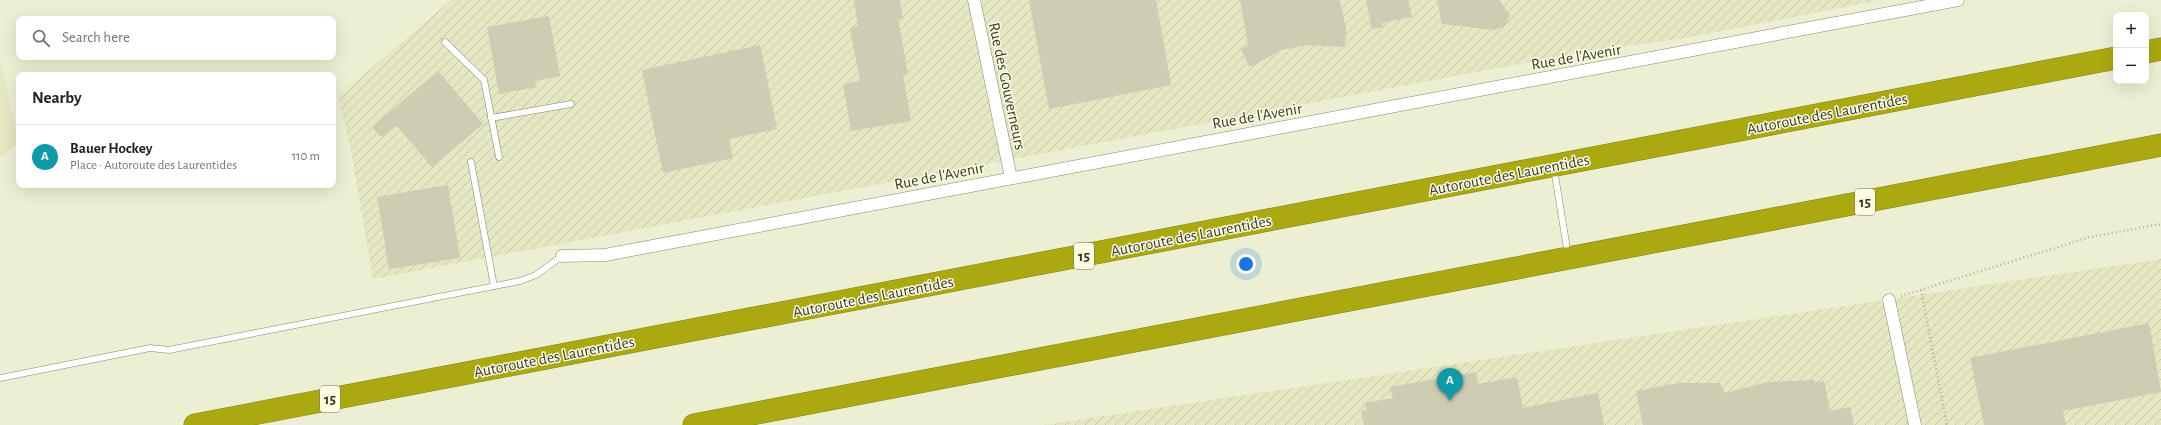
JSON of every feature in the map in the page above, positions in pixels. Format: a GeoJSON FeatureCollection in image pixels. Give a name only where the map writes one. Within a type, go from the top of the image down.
{"type":"FeatureCollection","features":[{"type":"Feature","properties":{"kind":"highway"},"geometry":{"type":"LineString","coordinates":[[2149,51],[2161,49]]}},
{"type":"Feature","properties":{"kind":"highway","name":"Autoroute des Laurentides"},"geometry":{"type":"LineString","coordinates":[[195,425],[2113,59]]}},
{"type":"Feature","properties":{"kind":"highway","name":"15"},"geometry":{"type":"LineString","coordinates":[[694,425],[2161,145]]}},
{"type":"Feature","properties":{"kind":"street","name":"Rue des Gouverneurs"},"geometry":{"type":"LineString","coordinates":[[974,0],[1011,178]]}},
{"type":"Feature","properties":{"kind":"street","name":"Rue de l'Avenir"},"geometry":{"type":"LineString","coordinates":[[562,256],[605,256],[1011,178],[1761,39],[1958,0]]}},
{"type":"Feature","properties":{"kind":"street"},"geometry":{"type":"LineString","coordinates":[[1889,300],[1915,425]]}},
{"type":"Feature","properties":{"kind":"lane"},"geometry":{"type":"LineString","coordinates":[[445,42],[484,80],[499,157]]}},
{"type":"Feature","properties":{"kind":"lane"},"geometry":{"type":"LineString","coordinates":[[491,118],[571,104]]}},
{"type":"Feature","properties":{"kind":"lane"},"geometry":{"type":"LineString","coordinates":[[471,162],[494,286]]}},
{"type":"Feature","properties":{"kind":"lane"},"geometry":{"type":"LineString","coordinates":[[1553,166],[1569,258]]}},
{"type":"Feature","properties":{"kind":"lane"},"geometry":{"type":"LineString","coordinates":[[0,378],[150,348],[169,350],[494,286],[529,278],[562,256]]}},
{"type":"Feature","properties":{"kind":"path"},"geometry":{"type":"LineString","coordinates":[[1889,300],[2090,237],[2161,224]]}},
{"type":"Feature","properties":{"kind":"path"},"geometry":{"type":"LineString","coordinates":[[1921,290],[1948,425]]}},
{"type":"Feature","properties":{"kind":"shaded area"},"geometry":{"type":"Polygon","coordinates":[[[451,0],[1880,0],[1686,38],[1589,51],[373,279],[350,146],[338,97],[451,0]]]}},
{"type":"Feature","properties":{"kind":"shaded area"},"geometry":{"type":"Polygon","coordinates":[[[0,60],[16,129],[16,145],[0,158],[0,60]]]}},
{"type":"Feature","properties":{"kind":"shaded area"},"geometry":{"type":"Polygon","coordinates":[[[2161,259],[2161,425],[1044,425],[2161,259]]]}},
{"type":"Feature","properties":{"kind":"building"},"geometry":{"type":"Polygon","coordinates":[[[854,0],[900,0],[903,19],[898,19],[908,74],[903,74],[911,121],[851,131],[843,84],[860,81],[850,28],[858,26],[854,0]]]}},
{"type":"Feature","properties":{"kind":"building"},"geometry":{"type":"Polygon","coordinates":[[[1029,0],[1156,0],[1171,85],[1049,109],[1029,0]]]}},
{"type":"Feature","properties":{"kind":"building"},"geometry":{"type":"Polygon","coordinates":[[[1240,0],[1340,0],[1346,28],[1345,47],[1307,45],[1281,50],[1250,67],[1241,50],[1248,45],[1240,0]]]}},
{"type":"Feature","properties":{"kind":"building"},"geometry":{"type":"Polygon","coordinates":[[[1366,0],[1408,0],[1412,17],[1382,23],[1383,27],[1372,29],[1366,0]]]}},
{"type":"Feature","properties":{"kind":"building"},"geometry":{"type":"Polygon","coordinates":[[[1437,0],[1499,0],[1510,15],[1505,25],[1495,30],[1442,24],[1437,0]]]}},
{"type":"Feature","properties":{"kind":"building"},"geometry":{"type":"Polygon","coordinates":[[[549,16],[560,76],[535,81],[537,87],[499,94],[487,27],[549,16]]]}},
{"type":"Feature","properties":{"kind":"building"},"geometry":{"type":"Polygon","coordinates":[[[760,45],[777,129],[729,139],[733,158],[663,173],[642,70],[760,45]]]}},
{"type":"Feature","properties":{"kind":"building"},"geometry":{"type":"Polygon","coordinates":[[[438,71],[483,124],[432,167],[397,126],[381,137],[372,127],[438,71]]]}},
{"type":"Feature","properties":{"kind":"building"},"geometry":{"type":"Polygon","coordinates":[[[448,185],[460,258],[389,269],[377,197],[448,185]]]}},
{"type":"Feature","properties":{"kind":"building"},"geometry":{"type":"Polygon","coordinates":[[[2149,323],[2161,392],[2063,411],[2066,425],[1984,425],[1970,358],[2149,323]]]}},
{"type":"Feature","properties":{"kind":"building"},"geometry":{"type":"Polygon","coordinates":[[[1476,372],[1478,384],[1517,377],[1523,408],[1598,393],[1604,425],[1364,425],[1361,411],[1367,410],[1365,403],[1393,398],[1390,387],[1476,372]]]}},
{"type":"Feature","properties":{"kind":"building"},"geometry":{"type":"Polygon","coordinates":[[[1814,380],[1815,383],[1824,381],[1830,411],[1850,407],[1854,425],[1643,425],[1636,391],[1678,383],[1720,383],[1725,393],[1768,382],[1814,380]]]}},
{"type":"Feature","properties":{"kind":"place","name":"Bauer Hockey"},"geometry":{"type":"Point","coordinates":[1450,401]}}]}
